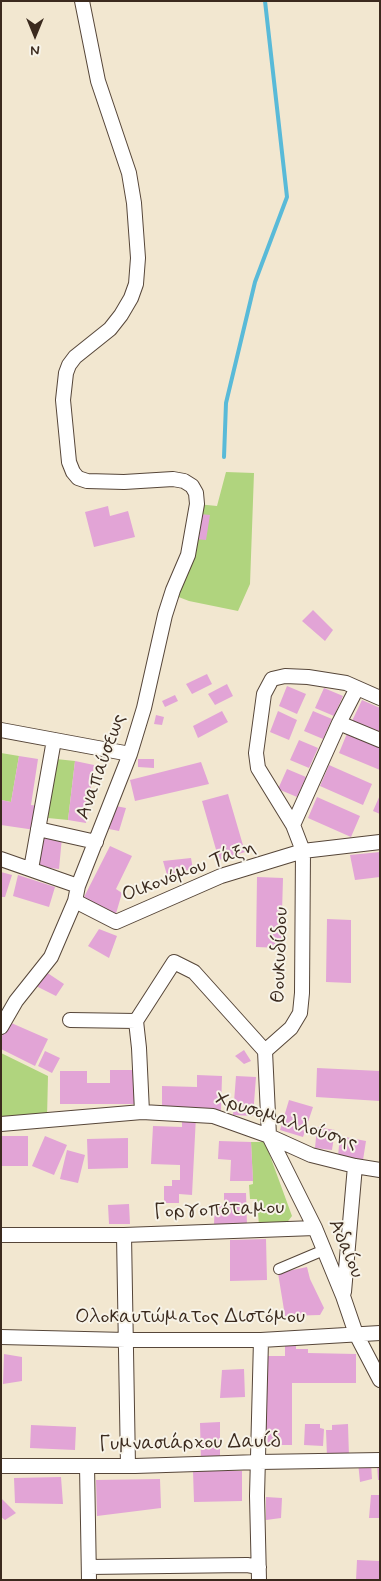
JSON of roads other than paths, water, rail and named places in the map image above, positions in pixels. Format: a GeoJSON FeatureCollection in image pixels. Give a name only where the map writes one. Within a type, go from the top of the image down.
{"type":"FeatureCollection","features":[{"type":"Feature","properties":{"kind":"street","name":"Αναπαύσεως"},"geometry":{"type":"LineString","coordinates":[[1,1027],[16,1001],[51,957],[75,901],[78,886],[130,754],[144,708],[165,615],[188,555],[197,504],[196,493],[192,486],[184,481],[173,479],[124,482],[87,481],[78,478],[69,462],[62,400],[66,373],[69,365],[76,357],[110,329],[121,315],[131,298],[136,284],[138,258],[134,203],[129,173],[98,81],[82,1]]}},
{"type":"Feature","properties":{"kind":"street","name":"Θουκυδίδου"},"geometry":{"type":"LineString","coordinates":[[265,1051],[291,1028],[300,1014],[302,993],[303,851],[294,825],[258,768],[256,753],[264,694],[272,679],[285,676],[308,677],[346,683],[380,698]]}},
{"type":"Feature","properties":{"kind":"street"},"geometry":{"type":"LineString","coordinates":[[294,825],[338,723],[357,688]]}},
{"type":"Feature","properties":{"kind":"street"},"geometry":{"type":"LineString","coordinates":[[338,723],[380,740]]}},
{"type":"Feature","properties":{"kind":"street"},"geometry":{"type":"LineString","coordinates":[[1,730],[130,754]]}},
{"type":"Feature","properties":{"kind":"street"},"geometry":{"type":"LineString","coordinates":[[31,869],[54,740]]}},
{"type":"Feature","properties":{"kind":"street"},"geometry":{"type":"LineString","coordinates":[[38,829],[96,842]]}},
{"type":"Feature","properties":{"kind":"street","name":"Οικονόμου Τάξη"},"geometry":{"type":"LineString","coordinates":[[75,901],[116,922],[221,876],[303,851],[380,842]]}},
{"type":"Feature","properties":{"kind":"street"},"geometry":{"type":"LineString","coordinates":[[1,859],[78,886]]}},
{"type":"Feature","properties":{"kind":"street"},"geometry":{"type":"LineString","coordinates":[[142,1112],[136,1021],[174,962],[194,972],[265,1051],[269,1136]]}},
{"type":"Feature","properties":{"kind":"street"},"geometry":{"type":"LineString","coordinates":[[70,1020],[136,1021]]}},
{"type":"Feature","properties":{"kind":"street","name":"Χρυσομαλλούσης"},"geometry":{"type":"LineString","coordinates":[[1,1124],[142,1112],[213,1116],[269,1136],[311,1155],[380,1170]]}},
{"type":"Feature","properties":{"kind":"street","name":"Αδαίου"},"geometry":{"type":"LineString","coordinates":[[269,1136],[315,1228],[344,1296],[356,1334],[380,1380]]}},
{"type":"Feature","properties":{"kind":"street"},"geometry":{"type":"LineString","coordinates":[[344,1296],[355,1166]]}},
{"type":"Feature","properties":{"kind":"street","name":"Γοργοπόταμου"},"geometry":{"type":"LineString","coordinates":[[1,1235],[124,1235],[315,1228]]}},
{"type":"Feature","properties":{"kind":"street"},"geometry":{"type":"LineString","coordinates":[[124,1235],[128,1466]]}},
{"type":"Feature","properties":{"kind":"street"},"geometry":{"type":"LineString","coordinates":[[279,1269],[324,1250]]}},
{"type":"Feature","properties":{"kind":"street","name":"Ολοκαυτώματος Διστόμου"},"geometry":{"type":"LineString","coordinates":[[1,1337],[126,1340],[261,1340],[380,1333]]}},
{"type":"Feature","properties":{"kind":"street"},"geometry":{"type":"LineString","coordinates":[[259,1573],[257,1496],[260,1462],[261,1340]]}},
{"type":"Feature","properties":{"kind":"street","name":"Γυμνασιάρχου Δαυίδ"},"geometry":{"type":"LineString","coordinates":[[1,1466],[128,1466],[380,1460]]}},
{"type":"Feature","properties":{"kind":"street"},"geometry":{"type":"LineString","coordinates":[[87,1466],[89,1573],[246,1565],[259,1573]]}},
{"type":"Feature","properties":{"kind":"waterway"},"geometry":{"type":"LineString","coordinates":[[224,457],[226,403],[255,282],[287,197],[265,1]]}}]}
